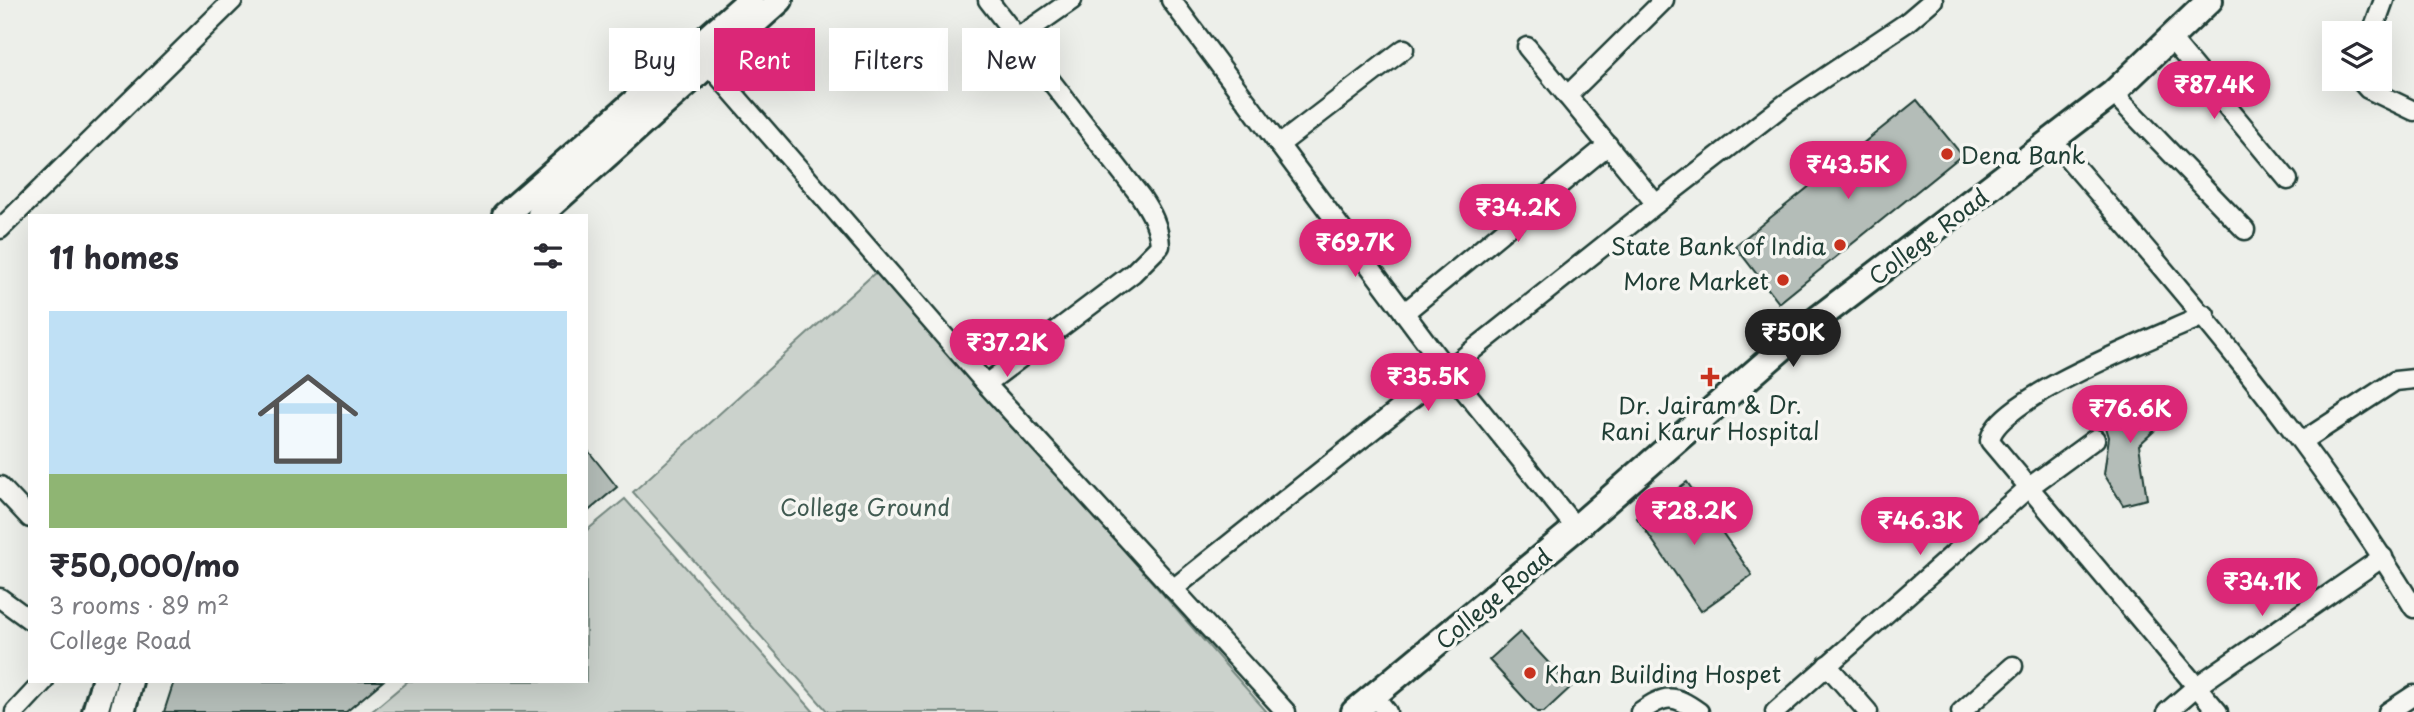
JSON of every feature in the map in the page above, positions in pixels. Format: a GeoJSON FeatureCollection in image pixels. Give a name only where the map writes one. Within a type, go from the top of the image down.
{"type":"FeatureCollection","features":[{"type":"Feature","properties":{"kind":"main road"},"geometry":{"type":"LineString","coordinates":[[541,214],[701,56],[750,0]]}},
{"type":"Feature","properties":{"kind":"main road"},"geometry":{"type":"LineString","coordinates":[[506,214],[701,56],[780,0]]}},
{"type":"Feature","properties":{"kind":"main road","name":"College Road"},"geometry":{"type":"LineString","coordinates":[[1354,712],[1381,705],[1576,528],[1803,330],[2113,93],[2210,0]]}},
{"type":"Feature","properties":{"kind":"main road"},"geometry":{"type":"LineString","coordinates":[[95,712],[100,683]]}},
{"type":"Feature","properties":{"kind":"main road"},"geometry":{"type":"LineString","coordinates":[[122,712],[129,683]]}},
{"type":"Feature","properties":{"kind":"street"},"geometry":{"type":"LineString","coordinates":[[0,229],[233,0]]}},
{"type":"Feature","properties":{"kind":"street"},"geometry":{"type":"LineString","coordinates":[[988,0],[1008,28]]}},
{"type":"Feature","properties":{"kind":"street"},"geometry":{"type":"LineString","coordinates":[[1032,28],[1072,0]]}},
{"type":"Feature","properties":{"kind":"street"},"geometry":{"type":"LineString","coordinates":[[1171,0],[1449,372],[1576,528]]}},
{"type":"Feature","properties":{"kind":"street"},"geometry":{"type":"LineString","coordinates":[[1567,96],[1664,0]]}},
{"type":"Feature","properties":{"kind":"street"},"geometry":{"type":"LineString","coordinates":[[1173,589],[1785,104],[1906,23],[1933,0]]}},
{"type":"Feature","properties":{"kind":"street"},"geometry":{"type":"LineString","coordinates":[[2376,21],[2384,0]]}},
{"type":"Feature","properties":{"kind":"street"},"geometry":{"type":"LineString","coordinates":[[2170,38],[2288,180]]}},
{"type":"Feature","properties":{"kind":"street"},"geometry":{"type":"LineString","coordinates":[[1527,47],[1656,204]]}},
{"type":"Feature","properties":{"kind":"street"},"geometry":{"type":"LineString","coordinates":[[1279,145],[1404,49]]}},
{"type":"Feature","properties":{"kind":"street"},"geometry":{"type":"LineString","coordinates":[[701,56],[986,384],[1286,712]]}},
{"type":"Feature","properties":{"kind":"street"},"geometry":{"type":"LineString","coordinates":[[986,384],[1122,281],[1160,246],[1159,232],[1152,213],[1057,91]]}},
{"type":"Feature","properties":{"kind":"street"},"geometry":{"type":"LineString","coordinates":[[2372,91],[2414,111]]}},
{"type":"Feature","properties":{"kind":"street"},"geometry":{"type":"LineString","coordinates":[[2113,93],[2245,230]]}},
{"type":"Feature","properties":{"kind":"street"},"geometry":{"type":"LineString","coordinates":[[2053,141],[2205,315],[2303,441],[2383,557],[2414,608]]}},
{"type":"Feature","properties":{"kind":"street"},"geometry":{"type":"LineString","coordinates":[[1404,313],[1608,145]]}},
{"type":"Feature","properties":{"kind":"street"},"geometry":{"type":"LineString","coordinates":[[2205,315],[2049,386],[2012,409],[1991,433],[1990,441],[2218,712]]}},
{"type":"Feature","properties":{"kind":"street"},"geometry":{"type":"LineString","coordinates":[[2303,441],[2395,381],[2414,379]]}},
{"type":"Feature","properties":{"kind":"street"},"geometry":{"type":"LineString","coordinates":[[1775,712],[2028,488],[2095,439]]}},
{"type":"Feature","properties":{"kind":"street"},"geometry":{"type":"LineString","coordinates":[[0,486],[28,516]]}},
{"type":"Feature","properties":{"kind":"street"},"geometry":{"type":"LineString","coordinates":[[2167,712],[2197,686],[2383,557]]}},
{"type":"Feature","properties":{"kind":"street"},"geometry":{"type":"LineString","coordinates":[[0,598],[28,619]]}},
{"type":"Feature","properties":{"kind":"street"},"geometry":{"type":"LineString","coordinates":[[1826,665],[1868,712]]}},
{"type":"Feature","properties":{"kind":"street"},"geometry":{"type":"LineString","coordinates":[[1961,712],[2012,666]]}},
{"type":"Feature","properties":{"kind":"street"},"geometry":{"type":"LineString","coordinates":[[15,712],[42,683]]}},
{"type":"Feature","properties":{"kind":"street"},"geometry":{"type":"LineString","coordinates":[[2388,712],[2414,695]]}},
{"type":"Feature","properties":{"kind":"street"},"geometry":{"type":"LineString","coordinates":[[1640,712],[1664,697],[1675,698],[1699,712]]}},
{"type":"Feature","properties":{"kind":"green space","name":"College Ground"},"geometry":{"type":"Polygon","coordinates":[[[877,271],[1267,712],[828,712],[633,492],[877,271]]]}},
{"type":"Feature","properties":{"kind":"green space"},"geometry":{"type":"Polygon","coordinates":[[[625,499],[814,712],[371,712],[406,683],[588,683],[588,529],[625,499]]]}},
{"type":"Feature","properties":{"kind":"building"},"geometry":{"type":"Polygon","coordinates":[[[1917,100],[1962,155],[1779,303],[1735,246],[1917,100]]]}},
{"type":"Feature","properties":{"kind":"building"},"geometry":{"type":"Polygon","coordinates":[[[2143,388],[2166,420],[2139,445],[2147,499],[2123,505],[2104,474],[2109,437],[2103,418],[2143,388]]]}},
{"type":"Feature","properties":{"kind":"building"},"geometry":{"type":"Polygon","coordinates":[[[588,451],[617,487],[588,511],[588,451]]]}},
{"type":"Feature","properties":{"kind":"building"},"geometry":{"type":"Polygon","coordinates":[[[1687,482],[1752,575],[1701,611],[1637,518],[1687,482]]]}},
{"type":"Feature","properties":{"kind":"building","name":"Khan Building Hospet"},"geometry":{"type":"Polygon","coordinates":[[[1520,632],[1571,687],[1544,712],[1537,712],[1489,660],[1520,632]]]}},
{"type":"Feature","properties":{"kind":"building"},"geometry":{"type":"Polygon","coordinates":[[[173,683],[381,683],[346,712],[164,712],[173,683]]]}},
{"type":"Feature","properties":{"kind":"place","name":"Dena Bank"},"geometry":{"type":"Point","coordinates":[1947,154]}},
{"type":"Feature","properties":{"kind":"place","name":"State Bank of India"},"geometry":{"type":"Point","coordinates":[1840,245]}},
{"type":"Feature","properties":{"kind":"place","name":"More Market"},"geometry":{"type":"Point","coordinates":[1783,280]}},
{"type":"Feature","properties":{"kind":"place","name":"Dr. Jairam & Dr. Rani Karur Hospital"},"geometry":{"type":"Point","coordinates":[1710,377]}},
{"type":"Feature","properties":{"kind":"place","name":"Khan Building Hospet"},"geometry":{"type":"Point","coordinates":[1530,673]}}]}
